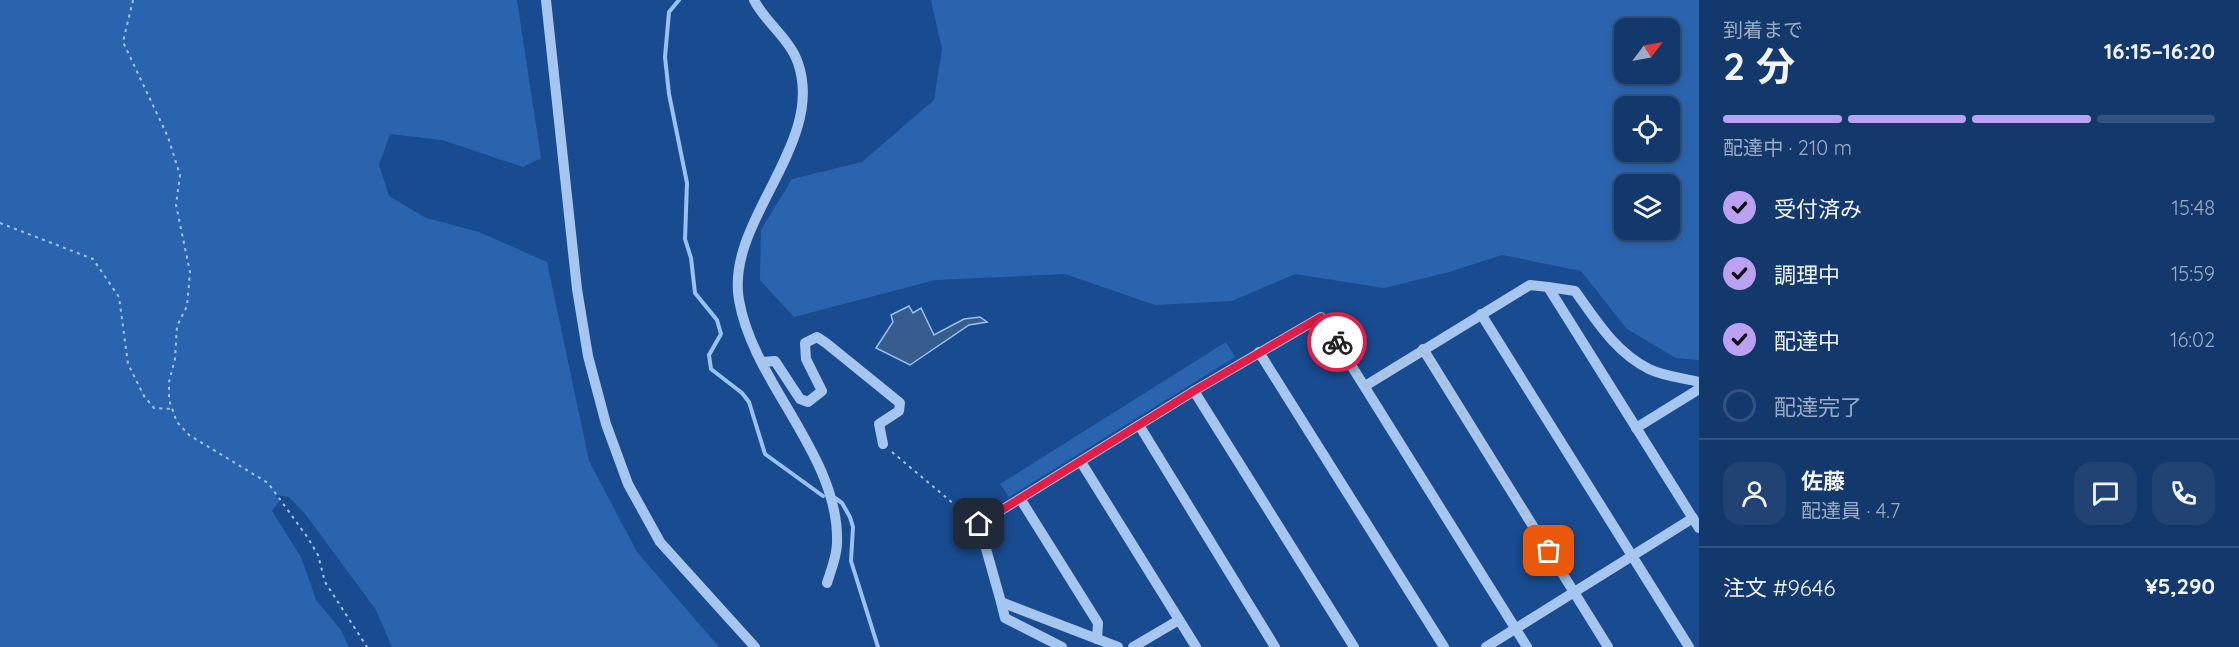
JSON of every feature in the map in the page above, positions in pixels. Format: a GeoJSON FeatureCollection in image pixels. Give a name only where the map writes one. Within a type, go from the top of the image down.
{"type":"FeatureCollection","features":[{"type":"Feature","properties":{"kind":"street"},"geometry":{"type":"LineString","coordinates":[[546,0],[577,289],[588,356],[606,424],[628,484],[660,542],[755,647]]}},
{"type":"Feature","properties":{"kind":"street"},"geometry":{"type":"LineString","coordinates":[[754,0],[794,53],[800,69],[802,92],[793,142],[748,237],[738,267],[737,287],[745,325],[825,484],[837,543],[827,583]]}},
{"type":"Feature","properties":{"kind":"street"},"geometry":{"type":"LineString","coordinates":[[1365,386],[1530,285],[1575,291],[1603,332],[1623,351],[1650,369],[1699,382]]}},
{"type":"Feature","properties":{"kind":"street"},"geometry":{"type":"LineString","coordinates":[[1486,647],[1633,556],[1696,523],[1548,287]]}},
{"type":"Feature","properties":{"kind":"street"},"geometry":{"type":"LineString","coordinates":[[1481,314],[1689,647]]}},
{"type":"Feature","properties":{"kind":"street"},"geometry":{"type":"LineString","coordinates":[[1062,647],[1005,618],[979,524],[1194,391],[1321,317],[1527,647]]}},
{"type":"Feature","properties":{"kind":"street"},"geometry":{"type":"LineString","coordinates":[[762,362],[775,361],[800,399],[808,402],[822,391],[804,350],[805,343],[817,337],[900,403],[899,411],[879,424],[883,444]]}},
{"type":"Feature","properties":{"kind":"street"},"geometry":{"type":"LineString","coordinates":[[1423,349],[1608,647]]}},
{"type":"Feature","properties":{"kind":"street"},"geometry":{"type":"LineString","coordinates":[[1259,352],[1444,647]]}},
{"type":"Feature","properties":{"kind":"street"},"geometry":{"type":"LineString","coordinates":[[1636,428],[1699,390]]}},
{"type":"Feature","properties":{"kind":"street"},"geometry":{"type":"LineString","coordinates":[[1194,391],[1354,647]]}},
{"type":"Feature","properties":{"kind":"street"},"geometry":{"type":"LineString","coordinates":[[1139,425],[1275,647]]}},
{"type":"Feature","properties":{"kind":"street"},"geometry":{"type":"LineString","coordinates":[[1081,462],[1196,647]]}},
{"type":"Feature","properties":{"kind":"street"},"geometry":{"type":"LineString","coordinates":[[1021,500],[1098,623],[1097,639]]}},
{"type":"Feature","properties":{"kind":"street"},"geometry":{"type":"LineString","coordinates":[[1001,602],[1118,647]]}},
{"type":"Feature","properties":{"kind":"street"},"geometry":{"type":"LineString","coordinates":[[1133,647],[1179,620]]}},
{"type":"Feature","properties":{"kind":"path"},"geometry":{"type":"LineString","coordinates":[[133,0],[123,42],[165,129],[180,175],[176,205],[190,272],[187,306],[177,326],[175,359],[169,382],[177,422],[189,435],[268,483],[308,538],[318,555],[325,582],[367,647]]}},
{"type":"Feature","properties":{"kind":"path"},"geometry":{"type":"LineString","coordinates":[[0,223],[93,259],[119,297],[128,364],[144,396],[154,408],[173,409]]}},
{"type":"Feature","properties":{"kind":"path"},"geometry":{"type":"LineString","coordinates":[[883,444],[968,515],[988,503]]}},
{"type":"Feature","properties":{"kind":"shaded area"},"geometry":{"type":"Polygon","coordinates":[[[0,0],[517,0],[541,158],[523,167],[442,140],[390,134],[379,165],[389,196],[426,218],[479,232],[547,262],[589,461],[637,552],[719,647],[392,647],[376,610],[306,515],[289,497],[276,495],[279,502],[272,511],[301,557],[316,600],[341,630],[349,647],[0,647],[0,0]]]}},
{"type":"Feature","properties":{"kind":"shaded area"},"geometry":{"type":"Polygon","coordinates":[[[931,0],[1699,0],[1699,360],[1676,358],[1627,329],[1581,271],[1502,255],[1449,272],[1384,288],[1295,274],[1232,301],[1155,305],[1065,274],[935,280],[794,317],[760,280],[761,230],[792,179],[862,162],[934,100],[942,49],[931,0]]]}},
{"type":"Feature","properties":{"kind":"shaded area"},"geometry":{"type":"Polygon","coordinates":[[[909,306],[913,313],[921,308],[934,335],[964,319],[980,317],[987,322],[969,325],[910,365],[876,348],[893,322],[891,315],[909,306]]]}},
{"type":"Feature","properties":{"kind":"shaded area"},"geometry":{"type":"Polygon","coordinates":[[[1226,342],[1235,357],[1009,497],[1000,484],[1226,342]]]}},
{"type":"Feature","properties":{"kind":"waterway"},"geometry":{"type":"LineString","coordinates":[[679,0],[669,12],[665,57],[669,94],[687,183],[685,239],[691,258],[695,293],[717,320],[721,334],[709,355],[711,369],[742,393],[749,402],[765,454],[823,496]]}},
{"type":"Feature","properties":{"kind":"waterway"},"geometry":{"type":"LineString","coordinates":[[835,498],[842,503],[853,527],[851,561],[878,647]]}},
{"type":"Feature","properties":{"kind":"way so far"},"geometry":{"type":"LineString","coordinates":[[1337,342],[1365,386],[1423,349],[1549,551]]}},
{"type":"Feature","properties":{"kind":"route"},"geometry":{"type":"LineString","coordinates":[[979,524],[1194,391],[1321,317],[1337,342]]}}]}
